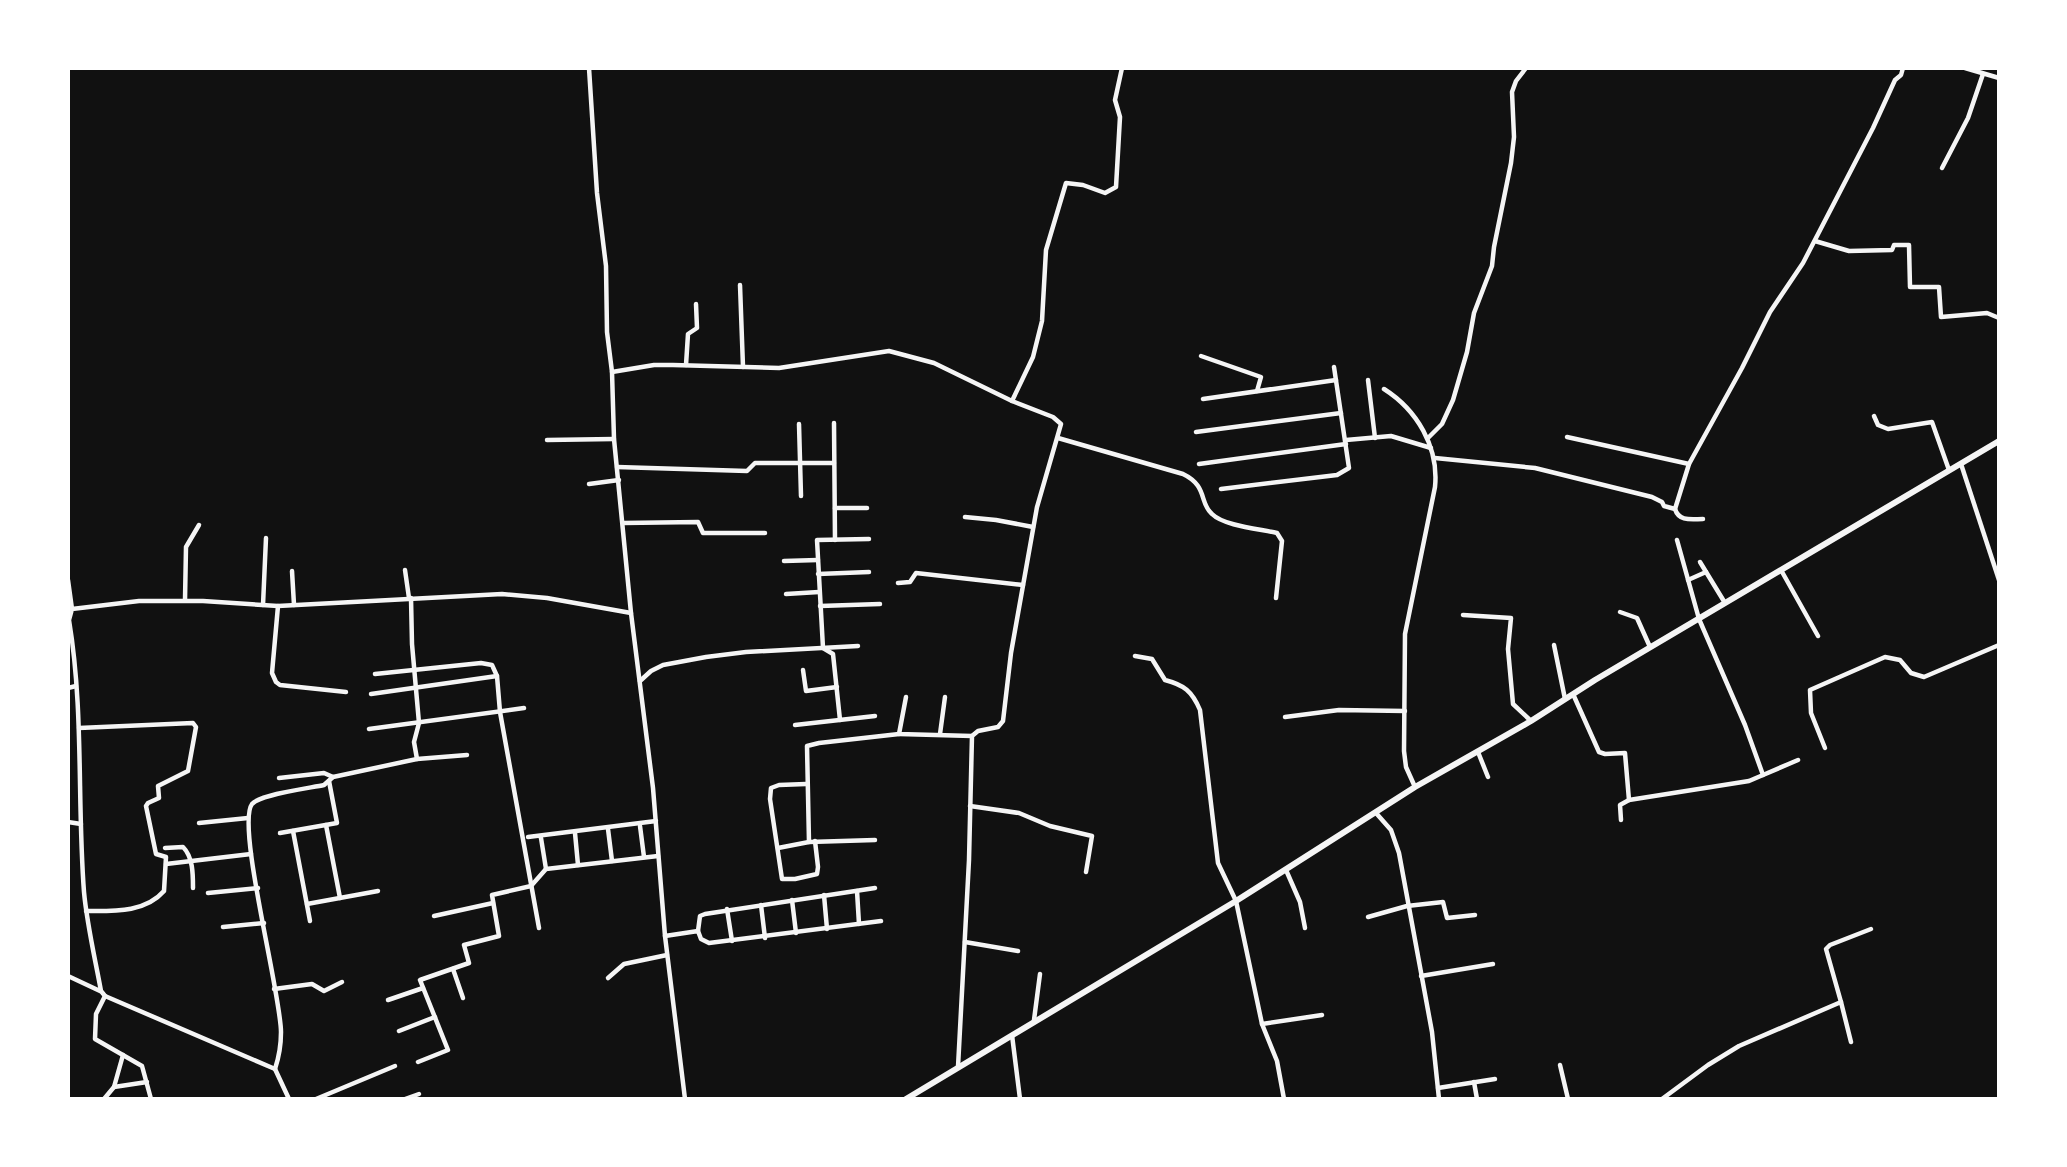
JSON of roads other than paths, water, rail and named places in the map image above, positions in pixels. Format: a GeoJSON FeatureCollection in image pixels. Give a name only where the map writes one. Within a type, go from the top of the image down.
{"type":"FeatureCollection","features":[{"type":"Feature","properties":{"kind":"main road"},"geometry":{"type":"LineString","coordinates":[[906,1099],[1236,901],[1415,787],[1531,721],[1650,647],[1999,441]]}},
{"type":"Feature","properties":{"kind":"street"},"geometry":{"type":"LineString","coordinates":[[589,68],[597,193],[606,266],[614,439],[631,613],[656,821],[667,955],[685,1099]]}},
{"type":"Feature","properties":{"kind":"street"},"geometry":{"type":"LineString","coordinates":[[1012,401],[1033,357],[1042,321],[1046,250],[1066,183],[1083,185],[1105,193],[1116,187],[1120,117],[1115,100],[1122,68]]}},
{"type":"Feature","properties":{"kind":"street"},"geometry":{"type":"LineString","coordinates":[[1428,438],[1441,424],[1453,400],[1467,352],[1474,313],[1492,266],[1514,137],[1512,92],[1525,68]]}},
{"type":"Feature","properties":{"kind":"street"},"geometry":{"type":"LineString","coordinates":[[1703,519],[1682,518],[1677,515],[1675,509],[1689,464],[1770,312],[1795,278],[1815,241],[1903,68]]}},
{"type":"Feature","properties":{"kind":"street"},"geometry":{"type":"LineString","coordinates":[[1965,68],[1999,78]]}},
{"type":"Feature","properties":{"kind":"street"},"geometry":{"type":"LineString","coordinates":[[1942,168],[1968,118],[1983,74]]}},
{"type":"Feature","properties":{"kind":"street"},"geometry":{"type":"LineString","coordinates":[[1815,241],[1849,251],[1892,250],[1894,245],[1909,245],[1910,287],[1939,288],[1942,318],[1987,313],[1999,318]]}},
{"type":"Feature","properties":{"kind":"street"},"geometry":{"type":"LineString","coordinates":[[740,285],[743,367]]}},
{"type":"Feature","properties":{"kind":"street"},"geometry":{"type":"LineString","coordinates":[[686,365],[688,334],[697,326],[696,304]]}},
{"type":"Feature","properties":{"kind":"street"},"geometry":{"type":"LineString","coordinates":[[612,372],[654,365],[779,368],[889,351],[933,363],[1012,401],[1057,419],[1061,424],[1042,488],[1034,527],[1001,724],[978,731],[972,736],[899,734],[810,744],[805,749],[806,784],[812,841],[818,867],[816,876],[782,879],[770,800],[771,788],[806,784]]}},
{"type":"Feature","properties":{"kind":"street"},"geometry":{"type":"LineString","coordinates":[[1201,356],[1261,377],[1257,391]]}},
{"type":"Feature","properties":{"kind":"street"},"geometry":{"type":"LineString","coordinates":[[1221,489],[1337,475],[1349,468],[1334,367]]}},
{"type":"Feature","properties":{"kind":"street"},"geometry":{"type":"LineString","coordinates":[[1203,399],[1336,380]]}},
{"type":"Feature","properties":{"kind":"street"},"geometry":{"type":"LineString","coordinates":[[1368,380],[1375,438]]}},
{"type":"Feature","properties":{"kind":"street"},"geometry":{"type":"LineString","coordinates":[[1384,389],[1398,398],[1409,410],[1428,438],[1435,458],[1435,487],[1405,634],[1405,759],[1415,787]]}},
{"type":"Feature","properties":{"kind":"street"},"geometry":{"type":"LineString","coordinates":[[1196,432],[1341,413]]}},
{"type":"Feature","properties":{"kind":"street"},"geometry":{"type":"LineString","coordinates":[[1874,416],[1878,425],[1888,429],[1932,422],[1949,470]]}},
{"type":"Feature","properties":{"kind":"street"},"geometry":{"type":"LineString","coordinates":[[834,423],[835,540]]}},
{"type":"Feature","properties":{"kind":"street"},"geometry":{"type":"LineString","coordinates":[[799,424],[801,496]]}},
{"type":"Feature","properties":{"kind":"street"},"geometry":{"type":"LineString","coordinates":[[1199,464],[1391,436],[1431,448]]}},
{"type":"Feature","properties":{"kind":"street"},"geometry":{"type":"LineString","coordinates":[[1567,437],[1689,464]]}},
{"type":"Feature","properties":{"kind":"street"},"geometry":{"type":"LineString","coordinates":[[1058,438],[1118,454],[1158,469],[1184,474],[1196,482],[1208,510],[1216,517],[1277,533],[1282,541],[1276,598]]}},
{"type":"Feature","properties":{"kind":"street"},"geometry":{"type":"LineString","coordinates":[[547,440],[614,439]]}},
{"type":"Feature","properties":{"kind":"street"},"geometry":{"type":"LineString","coordinates":[[1435,458],[1535,468],[1652,496],[1664,506],[1675,509]]}},
{"type":"Feature","properties":{"kind":"street"},"geometry":{"type":"LineString","coordinates":[[617,467],[747,471],[755,463],[834,463]]}},
{"type":"Feature","properties":{"kind":"street"},"geometry":{"type":"LineString","coordinates":[[1961,463],[1999,580]]}},
{"type":"Feature","properties":{"kind":"street"},"geometry":{"type":"LineString","coordinates":[[589,484],[619,480]]}},
{"type":"Feature","properties":{"kind":"street"},"geometry":{"type":"LineString","coordinates":[[835,508],[867,508]]}},
{"type":"Feature","properties":{"kind":"street"},"geometry":{"type":"LineString","coordinates":[[965,517],[1034,527]]}},
{"type":"Feature","properties":{"kind":"street"},"geometry":{"type":"LineString","coordinates":[[623,523],[698,522],[703,533],[765,533]]}},
{"type":"Feature","properties":{"kind":"street"},"geometry":{"type":"LineString","coordinates":[[185,600],[186,547],[199,525]]}},
{"type":"Feature","properties":{"kind":"street"},"geometry":{"type":"LineString","coordinates":[[263,605],[266,538]]}},
{"type":"Feature","properties":{"kind":"street"},"geometry":{"type":"LineString","coordinates":[[822,648],[817,540],[869,539]]}},
{"type":"Feature","properties":{"kind":"street"},"geometry":{"type":"LineString","coordinates":[[1677,540],[1699,619],[1763,775]]}},
{"type":"Feature","properties":{"kind":"street"},"geometry":{"type":"LineString","coordinates":[[784,561],[818,560]]}},
{"type":"Feature","properties":{"kind":"street"},"geometry":{"type":"LineString","coordinates":[[1700,562],[1725,603]]}},
{"type":"Feature","properties":{"kind":"street"},"geometry":{"type":"LineString","coordinates":[[1781,569],[1818,636]]}},
{"type":"Feature","properties":{"kind":"street"},"geometry":{"type":"LineString","coordinates":[[405,570],[410,598],[419,723],[414,742],[417,759]]}},
{"type":"Feature","properties":{"kind":"street"},"geometry":{"type":"LineString","coordinates":[[292,572],[294,605]]}},
{"type":"Feature","properties":{"kind":"street"},"geometry":{"type":"LineString","coordinates":[[818,573],[869,572]]}},
{"type":"Feature","properties":{"kind":"street"},"geometry":{"type":"LineString","coordinates":[[1688,580],[1706,572]]}},
{"type":"Feature","properties":{"kind":"street"},"geometry":{"type":"LineString","coordinates":[[898,583],[910,582],[916,573],[1023,585]]}},
{"type":"Feature","properties":{"kind":"street"},"geometry":{"type":"LineString","coordinates":[[68,580],[79,728],[86,911],[103,994],[96,1014],[94,1035],[100,1043],[142,1066],[151,1099]]}},
{"type":"Feature","properties":{"kind":"street"},"geometry":{"type":"LineString","coordinates":[[786,594],[819,592]]}},
{"type":"Feature","properties":{"kind":"street"},"geometry":{"type":"LineString","coordinates":[[72,609],[119,602],[185,600],[278,606],[410,598],[525,595],[631,613]]}},
{"type":"Feature","properties":{"kind":"street"},"geometry":{"type":"LineString","coordinates":[[820,606],[880,604]]}},
{"type":"Feature","properties":{"kind":"street"},"geometry":{"type":"LineString","coordinates":[[278,606],[272,673],[276,682],[280,685],[346,692]]}},
{"type":"Feature","properties":{"kind":"street"},"geometry":{"type":"LineString","coordinates":[[1620,612],[1637,618],[1650,647]]}},
{"type":"Feature","properties":{"kind":"street"},"geometry":{"type":"LineString","coordinates":[[1463,614],[1511,618],[1508,649],[1513,704],[1531,721]]}},
{"type":"Feature","properties":{"kind":"street"},"geometry":{"type":"LineString","coordinates":[[1554,645],[1565,699]]}},
{"type":"Feature","properties":{"kind":"street"},"geometry":{"type":"LineString","coordinates":[[1825,748],[1811,713],[1810,690],[1885,657],[1900,660],[1910,673],[1924,677],[1999,645]]}},
{"type":"Feature","properties":{"kind":"street"},"geometry":{"type":"LineString","coordinates":[[639,682],[663,665],[706,657],[858,646]]}},
{"type":"Feature","properties":{"kind":"street"},"geometry":{"type":"LineString","coordinates":[[822,648],[833,654],[840,720]]}},
{"type":"Feature","properties":{"kind":"street"},"geometry":{"type":"LineString","coordinates":[[1135,656],[1152,659],[1165,680],[1184,687],[1193,694],[1200,710],[1217,858],[1236,901],[1262,1024],[1277,1061],[1284,1099]]}},
{"type":"Feature","properties":{"kind":"street"},"geometry":{"type":"LineString","coordinates":[[375,674],[488,663],[492,665],[497,676],[500,712],[540,928]]}},
{"type":"Feature","properties":{"kind":"street"},"geometry":{"type":"LineString","coordinates":[[803,670],[806,691],[837,687]]}},
{"type":"Feature","properties":{"kind":"street"},"geometry":{"type":"LineString","coordinates":[[371,694],[497,676]]}},
{"type":"Feature","properties":{"kind":"street"},"geometry":{"type":"LineString","coordinates":[[68,688],[76,686]]}},
{"type":"Feature","properties":{"kind":"street"},"geometry":{"type":"LineString","coordinates":[[1573,694],[1599,752],[1625,753],[1629,800]]}},
{"type":"Feature","properties":{"kind":"street"},"geometry":{"type":"LineString","coordinates":[[899,734],[906,697]]}},
{"type":"Feature","properties":{"kind":"street"},"geometry":{"type":"LineString","coordinates":[[940,734],[944,697]]}},
{"type":"Feature","properties":{"kind":"street"},"geometry":{"type":"LineString","coordinates":[[369,729],[524,708]]}},
{"type":"Feature","properties":{"kind":"street"},"geometry":{"type":"LineString","coordinates":[[1284,717],[1339,710],[1405,711]]}},
{"type":"Feature","properties":{"kind":"street"},"geometry":{"type":"LineString","coordinates":[[795,725],[875,716]]}},
{"type":"Feature","properties":{"kind":"street"},"geometry":{"type":"LineString","coordinates":[[79,728],[195,724],[188,771],[158,786],[159,798],[146,806],[156,853],[165,856],[164,891],[157,899],[132,909],[86,911]]}},
{"type":"Feature","properties":{"kind":"street"},"geometry":{"type":"LineString","coordinates":[[958,1067],[972,736]]}},
{"type":"Feature","properties":{"kind":"street"},"geometry":{"type":"LineString","coordinates":[[1478,752],[1488,777]]}},
{"type":"Feature","properties":{"kind":"street"},"geometry":{"type":"LineString","coordinates":[[289,1099],[275,1069],[281,1037],[251,853],[248,818],[253,803],[258,799],[324,785],[331,779],[417,759],[467,755]]}},
{"type":"Feature","properties":{"kind":"street"},"geometry":{"type":"LineString","coordinates":[[1621,820],[1620,805],[1629,800],[1749,781],[1798,760]]}},
{"type":"Feature","properties":{"kind":"street"},"geometry":{"type":"LineString","coordinates":[[279,778],[324,773],[331,779],[337,823],[279,833]]}},
{"type":"Feature","properties":{"kind":"street"},"geometry":{"type":"LineString","coordinates":[[970,806],[1018,813],[1092,836],[1086,872]]}},
{"type":"Feature","properties":{"kind":"street"},"geometry":{"type":"LineString","coordinates":[[1376,813],[1395,837],[1433,1032],[1439,1099]]}},
{"type":"Feature","properties":{"kind":"street"},"geometry":{"type":"LineString","coordinates":[[199,822],[248,818]]}},
{"type":"Feature","properties":{"kind":"street"},"geometry":{"type":"LineString","coordinates":[[528,836],[656,821]]}},
{"type":"Feature","properties":{"kind":"street"},"geometry":{"type":"LineString","coordinates":[[68,822],[81,824]]}},
{"type":"Feature","properties":{"kind":"street"},"geometry":{"type":"LineString","coordinates":[[326,825],[340,898]]}},
{"type":"Feature","properties":{"kind":"street"},"geometry":{"type":"LineString","coordinates":[[640,826],[644,857]]}},
{"type":"Feature","properties":{"kind":"street"},"geometry":{"type":"LineString","coordinates":[[608,829],[612,861]]}},
{"type":"Feature","properties":{"kind":"street"},"geometry":{"type":"LineString","coordinates":[[293,831],[310,921]]}},
{"type":"Feature","properties":{"kind":"street"},"geometry":{"type":"LineString","coordinates":[[575,833],[579,865]]}},
{"type":"Feature","properties":{"kind":"street"},"geometry":{"type":"LineString","coordinates":[[541,838],[546,869]]}},
{"type":"Feature","properties":{"kind":"street"},"geometry":{"type":"LineString","coordinates":[[778,848],[812,841],[875,840]]}},
{"type":"Feature","properties":{"kind":"street"},"geometry":{"type":"LineString","coordinates":[[165,848],[183,847],[188,852],[193,888]]}},
{"type":"Feature","properties":{"kind":"street"},"geometry":{"type":"LineString","coordinates":[[166,864],[251,853]]}},
{"type":"Feature","properties":{"kind":"street"},"geometry":{"type":"LineString","coordinates":[[418,1062],[448,1050],[420,980],[469,963],[464,945],[499,936],[492,895],[531,886],[546,869],[658,856]]}},
{"type":"Feature","properties":{"kind":"street"},"geometry":{"type":"LineString","coordinates":[[1286,870],[1300,902],[1306,928]]}},
{"type":"Feature","properties":{"kind":"street"},"geometry":{"type":"LineString","coordinates":[[208,893],[258,888]]}},
{"type":"Feature","properties":{"kind":"street"},"geometry":{"type":"LineString","coordinates":[[875,888],[727,909],[699,916],[698,931],[705,943],[765,938],[881,921]]}},
{"type":"Feature","properties":{"kind":"street"},"geometry":{"type":"LineString","coordinates":[[307,904],[377,891]]}},
{"type":"Feature","properties":{"kind":"street"},"geometry":{"type":"LineString","coordinates":[[857,891],[859,924]]}},
{"type":"Feature","properties":{"kind":"street"},"geometry":{"type":"LineString","coordinates":[[824,895],[827,929]]}},
{"type":"Feature","properties":{"kind":"street"},"geometry":{"type":"LineString","coordinates":[[792,900],[796,933]]}},
{"type":"Feature","properties":{"kind":"street"},"geometry":{"type":"LineString","coordinates":[[1368,917],[1407,906],[1443,902],[1447,918],[1475,915]]}},
{"type":"Feature","properties":{"kind":"street"},"geometry":{"type":"LineString","coordinates":[[434,916],[494,903]]}},
{"type":"Feature","properties":{"kind":"street"},"geometry":{"type":"LineString","coordinates":[[761,905],[765,938]]}},
{"type":"Feature","properties":{"kind":"street"},"geometry":{"type":"LineString","coordinates":[[727,909],[732,941]]}},
{"type":"Feature","properties":{"kind":"street"},"geometry":{"type":"LineString","coordinates":[[223,928],[264,923]]}},
{"type":"Feature","properties":{"kind":"street"},"geometry":{"type":"LineString","coordinates":[[1851,1042],[1826,949],[1871,929]]}},
{"type":"Feature","properties":{"kind":"street"},"geometry":{"type":"LineString","coordinates":[[665,936],[698,931]]}},
{"type":"Feature","properties":{"kind":"street"},"geometry":{"type":"LineString","coordinates":[[965,942],[1017,951]]}},
{"type":"Feature","properties":{"kind":"street"},"geometry":{"type":"LineString","coordinates":[[608,978],[624,964],[667,955]]}},
{"type":"Feature","properties":{"kind":"street"},"geometry":{"type":"LineString","coordinates":[[1421,976],[1493,964]]}},
{"type":"Feature","properties":{"kind":"street"},"geometry":{"type":"LineString","coordinates":[[453,969],[463,998]]}},
{"type":"Feature","properties":{"kind":"street"},"geometry":{"type":"LineString","coordinates":[[1034,1020],[1040,974]]}},
{"type":"Feature","properties":{"kind":"street"},"geometry":{"type":"LineString","coordinates":[[68,976],[275,1069]]}},
{"type":"Feature","properties":{"kind":"street"},"geometry":{"type":"LineString","coordinates":[[274,989],[308,984],[324,991],[342,982]]}},
{"type":"Feature","properties":{"kind":"street"},"geometry":{"type":"LineString","coordinates":[[388,1000],[423,988]]}},
{"type":"Feature","properties":{"kind":"street"},"geometry":{"type":"LineString","coordinates":[[1662,1099],[1739,1046],[1841,1002]]}},
{"type":"Feature","properties":{"kind":"street"},"geometry":{"type":"LineString","coordinates":[[1262,1024],[1322,1015]]}},
{"type":"Feature","properties":{"kind":"street"},"geometry":{"type":"LineString","coordinates":[[400,1031],[435,1017]]}},
{"type":"Feature","properties":{"kind":"street"},"geometry":{"type":"LineString","coordinates":[[1012,1034],[1020,1099]]}},
{"type":"Feature","properties":{"kind":"street"},"geometry":{"type":"LineString","coordinates":[[104,1099],[114,1087],[123,1055]]}},
{"type":"Feature","properties":{"kind":"street"},"geometry":{"type":"LineString","coordinates":[[1560,1065],[1568,1099]]}},
{"type":"Feature","properties":{"kind":"street"},"geometry":{"type":"LineString","coordinates":[[316,1099],[395,1066]]}},
{"type":"Feature","properties":{"kind":"street"},"geometry":{"type":"LineString","coordinates":[[1438,1088],[1495,1079]]}},
{"type":"Feature","properties":{"kind":"street"},"geometry":{"type":"LineString","coordinates":[[114,1087],[147,1082]]}},
{"type":"Feature","properties":{"kind":"street"},"geometry":{"type":"LineString","coordinates":[[1474,1082],[1477,1099]]}},
{"type":"Feature","properties":{"kind":"street"},"geometry":{"type":"LineString","coordinates":[[405,1099],[419,1094]]}}]}
